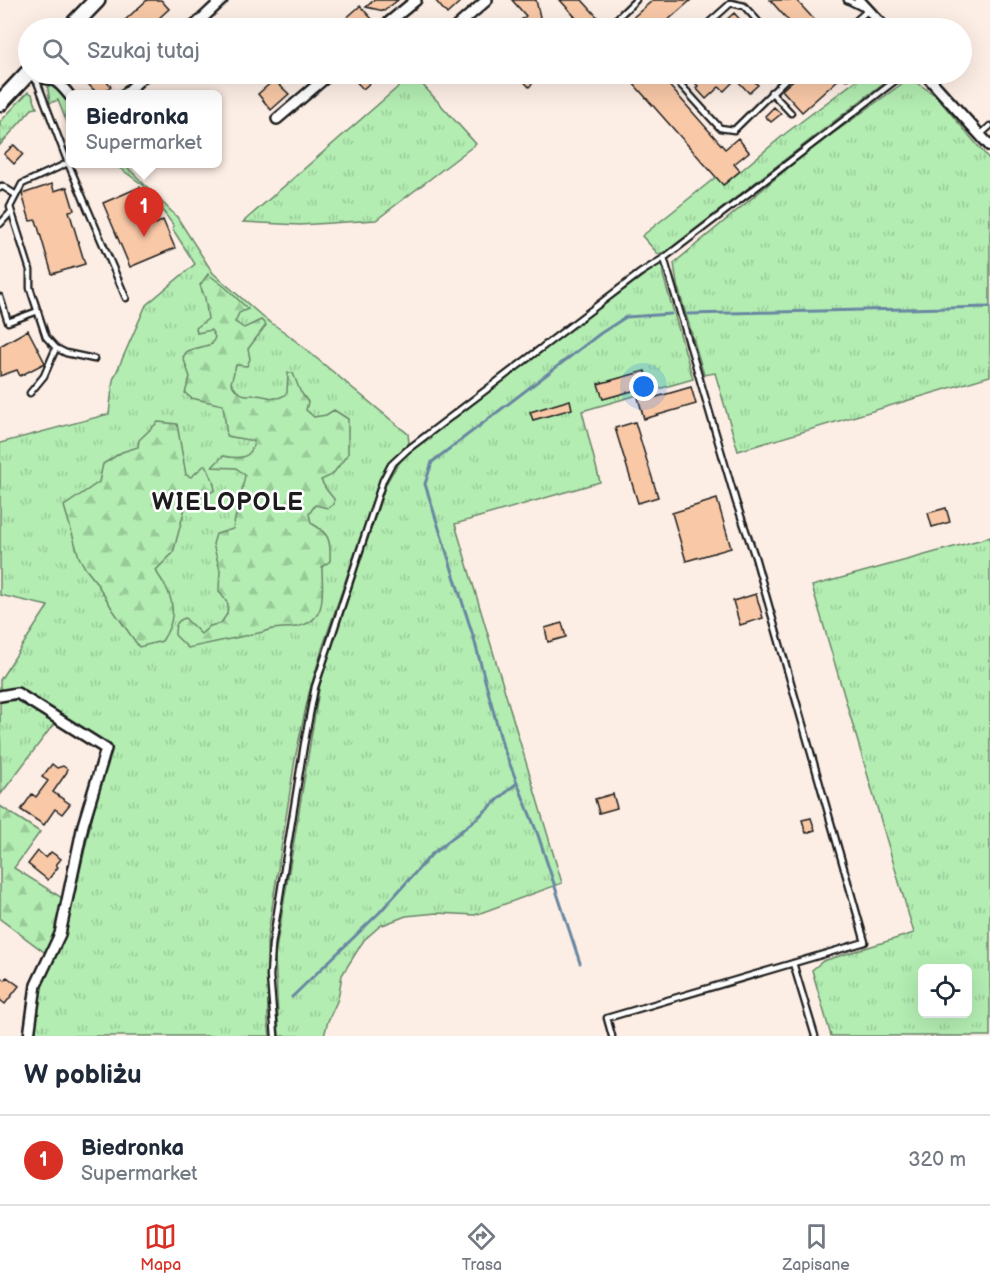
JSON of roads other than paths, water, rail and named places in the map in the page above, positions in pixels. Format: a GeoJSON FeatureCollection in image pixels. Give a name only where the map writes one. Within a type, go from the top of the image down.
{"type":"FeatureCollection","features":[{"type":"Feature","properties":{"kind":"main road"},"geometry":{"type":"LineString","coordinates":[[80,18],[97,0]]}},
{"type":"Feature","properties":{"kind":"main road"},"geometry":{"type":"LineString","coordinates":[[3,95],[19,84]]}},
{"type":"Feature","properties":{"kind":"street"},"geometry":{"type":"LineString","coordinates":[[203,18],[222,0]]}},
{"type":"Feature","properties":{"kind":"street"},"geometry":{"type":"LineString","coordinates":[[394,18],[416,0]]}},
{"type":"Feature","properties":{"kind":"street"},"geometry":{"type":"LineString","coordinates":[[466,18],[487,0]]}},
{"type":"Feature","properties":{"kind":"street"},"geometry":{"type":"LineString","coordinates":[[859,0],[876,18]]}},
{"type":"Feature","properties":{"kind":"street"},"geometry":{"type":"LineString","coordinates":[[277,119],[318,84]]}},
{"type":"Feature","properties":{"kind":"street"},"geometry":{"type":"LineString","coordinates":[[934,84],[990,146]]}},
{"type":"Feature","properties":{"kind":"street"},"geometry":{"type":"LineString","coordinates":[[0,696],[17,693],[106,749],[83,825],[60,934],[36,985],[29,1036]]}},
{"type":"Feature","properties":{"kind":"lane"},"geometry":{"type":"LineString","coordinates":[[617,18],[636,0]]}},
{"type":"Feature","properties":{"kind":"lane"},"geometry":{"type":"LineString","coordinates":[[847,0],[868,10],[859,18]]}},
{"type":"Feature","properties":{"kind":"lane"},"geometry":{"type":"LineString","coordinates":[[714,18],[731,3],[744,6],[755,18]]}},
{"type":"Feature","properties":{"kind":"lane"},"geometry":{"type":"LineString","coordinates":[[36,84],[66,158]]}},
{"type":"Feature","properties":{"kind":"lane"},"geometry":{"type":"LineString","coordinates":[[680,84],[720,128],[734,130],[780,84]]}},
{"type":"Feature","properties":{"kind":"lane"},"geometry":{"type":"LineString","coordinates":[[275,1036],[270,976],[272,945],[310,710],[315,687],[383,480],[392,465],[407,450],[640,273],[664,258],[891,84]]}},
{"type":"Feature","properties":{"kind":"lane"},"geometry":{"type":"LineString","coordinates":[[771,92],[791,113]]}},
{"type":"Feature","properties":{"kind":"lane"},"geometry":{"type":"LineString","coordinates":[[980,135],[990,126]]}},
{"type":"Feature","properties":{"kind":"lane"},"geometry":{"type":"LineString","coordinates":[[66,164],[22,184],[10,207],[30,270],[30,288],[46,337],[56,348],[94,359]]}},
{"type":"Feature","properties":{"kind":"lane"},"geometry":{"type":"LineString","coordinates":[[70,168],[126,298]]}},
{"type":"Feature","properties":{"kind":"lane"},"geometry":{"type":"LineString","coordinates":[[0,188],[2,186],[16,195]]}},
{"type":"Feature","properties":{"kind":"lane"},"geometry":{"type":"LineString","coordinates":[[0,224],[11,212]]}},
{"type":"Feature","properties":{"kind":"lane"},"geometry":{"type":"LineString","coordinates":[[612,1036],[607,1018],[865,942],[755,557],[711,423],[664,258]]}},
{"type":"Feature","properties":{"kind":"lane"},"geometry":{"type":"LineString","coordinates":[[0,297],[8,322],[38,311]]}},
{"type":"Feature","properties":{"kind":"lane"},"geometry":{"type":"LineString","coordinates":[[30,393],[44,376],[56,348]]}},
{"type":"Feature","properties":{"kind":"lane"},"geometry":{"type":"LineString","coordinates":[[793,963],[815,1036]]}},
{"type":"Feature","properties":{"kind":"waterway"},"geometry":{"type":"LineString","coordinates":[[688,314],[990,307]]}},
{"type":"Feature","properties":{"kind":"waterway"},"geometry":{"type":"LineString","coordinates":[[580,963],[538,835],[503,747],[474,639],[425,484],[432,462],[601,333],[626,317],[671,314]]}},
{"type":"Feature","properties":{"kind":"waterway"},"geometry":{"type":"LineString","coordinates":[[292,997],[379,913],[432,854],[517,783]]}},
{"type":"Feature","properties":{"kind":"place","name":"Biedronka"},"geometry":{"type":"Point","coordinates":[144,237]}},
{"type":"Feature","properties":{"kind":"district","name":"WIELOPOLE"},"geometry":{"type":"Point","coordinates":[228,502]}}]}
